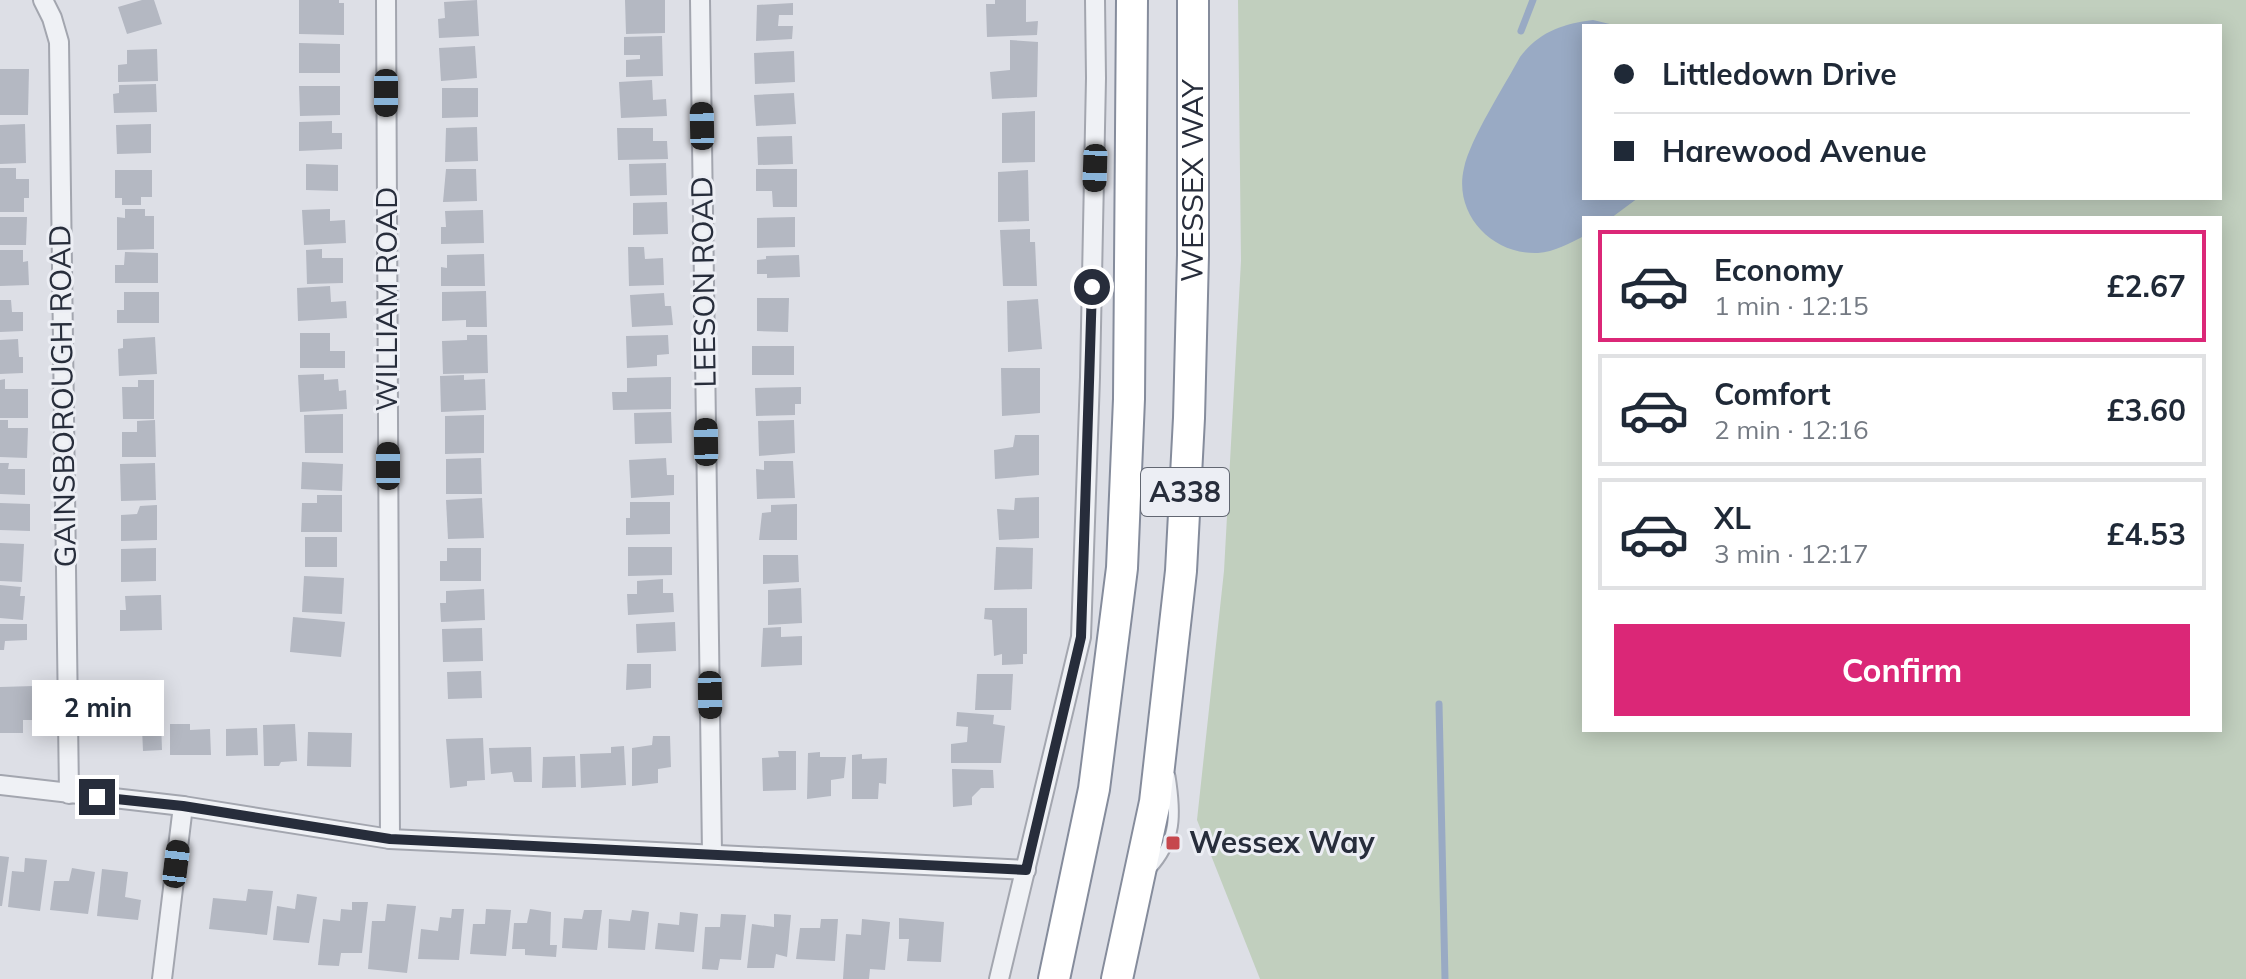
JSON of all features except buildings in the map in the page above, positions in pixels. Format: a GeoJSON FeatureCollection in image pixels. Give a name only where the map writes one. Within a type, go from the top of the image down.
{"type":"FeatureCollection","features":[{"type":"Feature","properties":{"kind":"highway","name":"WESSEX WAY"},"geometry":{"type":"LineString","coordinates":[[1054,979],[1094,789],[1122,568],[1129,399],[1132,0]]}},
{"type":"Feature","properties":{"kind":"highway","name":"WESSEX WAY"},"geometry":{"type":"LineString","coordinates":[[1117,979],[1155,802],[1181,571],[1189,418],[1193,239],[1193,0]]}},
{"type":"Feature","properties":{"kind":"street","name":"GAINSBOROUGH ROAD"},"geometry":{"type":"LineString","coordinates":[[43,0],[59,42],[69,794]]}},
{"type":"Feature","properties":{"kind":"street","name":"WILLIAM ROAD"},"geometry":{"type":"LineString","coordinates":[[386,0],[390,839]]}},
{"type":"Feature","properties":{"kind":"street","name":"LEESON ROAD"},"geometry":{"type":"LineString","coordinates":[[700,0],[712,853]]}},
{"type":"Feature","properties":{"kind":"street"},"geometry":{"type":"LineString","coordinates":[[999,979],[1081,637],[1090,377],[1095,0]]}},
{"type":"Feature","properties":{"kind":"street"},"geometry":{"type":"LineString","coordinates":[[0,785],[183,806],[390,839],[1026,870]]}},
{"type":"Feature","properties":{"kind":"street"},"geometry":{"type":"LineString","coordinates":[[162,979],[183,806]]}},
{"type":"Feature","properties":{"kind":"green space"},"geometry":{"type":"Polygon","coordinates":[[[1238,0],[2246,0],[2246,979],[1260,979],[1197,820],[1224,571],[1241,261],[1238,0]]]}},
{"type":"Feature","properties":{"kind":"water"},"geometry":{"type":"Polygon","coordinates":[[[1593,20],[1610,24],[1582,24],[1582,200],[1635,200],[1614,216],[1582,216],[1582,237],[1556,249],[1538,253],[1521,252],[1491,239],[1470,216],[1462,185],[1464,168],[1473,142],[1520,57],[1543,35],[1571,24],[1593,20]]]}},
{"type":"Feature","properties":{"kind":"waterway"},"geometry":{"type":"LineString","coordinates":[[1521,31],[1533,0]]}},
{"type":"Feature","properties":{"kind":"waterway"},"geometry":{"type":"LineString","coordinates":[[1439,704],[1445,979]]}},
{"type":"Feature","properties":{"kind":"place","name":"Wessex Way"},"geometry":{"type":"Point","coordinates":[1173,843]}},
{"type":"Feature","properties":{"kind":"route"},"geometry":{"type":"LineString","coordinates":[[97,797],[183,806],[390,839],[1026,870],[1081,637],[1092,287]]}}]}
